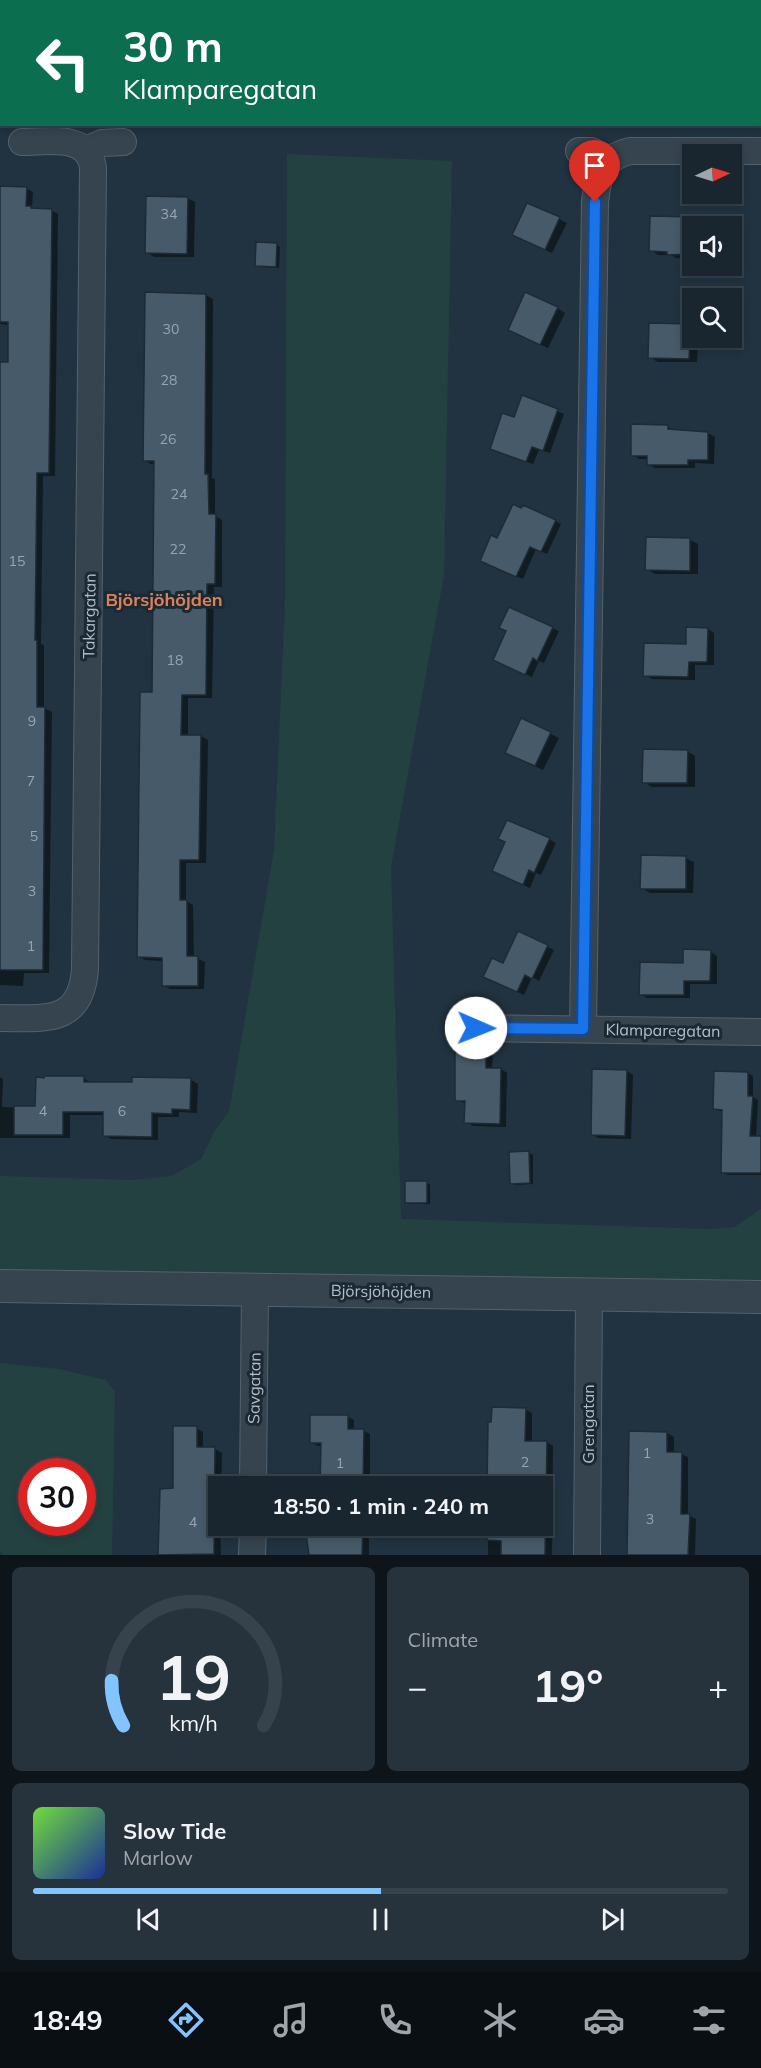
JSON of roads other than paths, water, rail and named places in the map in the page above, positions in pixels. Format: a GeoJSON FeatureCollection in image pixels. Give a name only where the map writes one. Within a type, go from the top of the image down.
{"type":"FeatureCollection","features":[{"type":"Feature","properties":{"kind":"street"},"geometry":{"type":"LineString","coordinates":[[22,142],[66,142],[77,144],[86,150],[102,143],[123,142]]}},
{"type":"Feature","properties":{"kind":"street","name":"Takargatan"},"geometry":{"type":"LineString","coordinates":[[0,1018],[50,1017],[63,1013],[79,998],[84,985],[95,186],[92,158],[86,150]]}},
{"type":"Feature","properties":{"kind":"street"},"geometry":{"type":"LineString","coordinates":[[579,151],[591,151],[610,160],[619,153],[630,151],[761,151]]}},
{"type":"Feature","properties":{"kind":"street","name":"Klamparegatan"},"geometry":{"type":"LineString","coordinates":[[610,160],[598,180],[595,202],[583,1029],[761,1032]]}},
{"type":"Feature","properties":{"kind":"street"},"geometry":{"type":"LineString","coordinates":[[476,1028],[583,1029]]}},
{"type":"Feature","properties":{"kind":"street","name":"Björsjöhöjden"},"geometry":{"type":"LineString","coordinates":[[0,1286],[761,1297]]}},
{"type":"Feature","properties":{"kind":"street","name":"Savgatan"},"geometry":{"type":"LineString","coordinates":[[253,1476],[255,1289]]}},
{"type":"Feature","properties":{"kind":"street","name":"Grengatan"},"geometry":{"type":"LineString","coordinates":[[587,1555],[589,1294]]}},
{"type":"Feature","properties":{"kind":"street"},"geometry":{"type":"LineString","coordinates":[[252,1555],[253,1536]]}},
{"type":"Feature","properties":{"kind":"district","name":"Björsjöhöjden"},"geometry":{"type":"Point","coordinates":[164,599]}}]}
